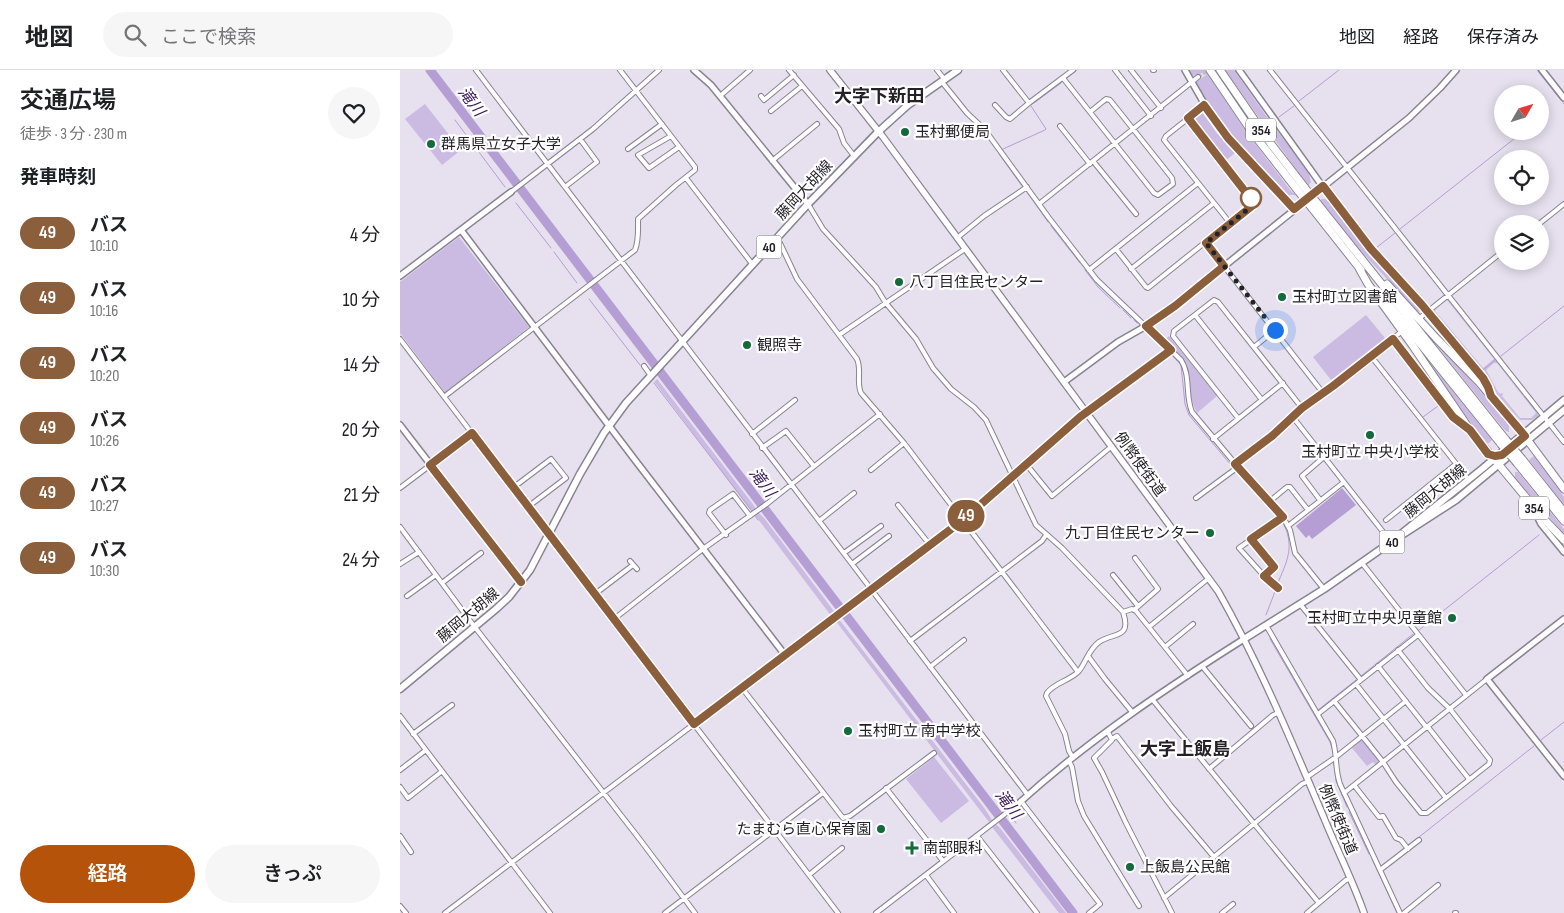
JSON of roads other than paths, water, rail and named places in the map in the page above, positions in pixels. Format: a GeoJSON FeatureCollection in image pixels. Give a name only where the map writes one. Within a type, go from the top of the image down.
{"type":"FeatureCollection","features":[{"type":"Feature","properties":{"kind":"highway","name":"354"},"geometry":{"type":"LineString","coordinates":[[1210,70],[1252,132],[1302,190],[1504,442],[1564,521]]}},
{"type":"Feature","properties":{"kind":"highway","name":"354"},"geometry":{"type":"LineString","coordinates":[[1220,70],[1302,190]]}},
{"type":"Feature","properties":{"kind":"highway","name":"354"},"geometry":{"type":"LineString","coordinates":[[1362,266],[1383,279],[1479,382],[1564,489]]}},
{"type":"Feature","properties":{"kind":"highway","name":"354"},"geometry":{"type":"LineString","coordinates":[[1362,266],[1368,284],[1470,430],[1532,505],[1564,540]]}},
{"type":"Feature","properties":{"kind":"highway","name":"354"},"geometry":{"type":"LineString","coordinates":[[1519,461],[1564,512]]}},
{"type":"Feature","properties":{"kind":"main road","name":"例幣使街道"},"geometry":{"type":"LineString","coordinates":[[830,70],[1112,446],[1209,578],[1225,603],[1244,639],[1308,779],[1364,913]]}},
{"type":"Feature","properties":{"kind":"main road","name":"藤岡大胡線"},"geometry":{"type":"LineString","coordinates":[[400,689],[503,602],[521,582],[530,570],[580,474],[609,425],[626,403],[854,156],[908,105],[958,70]]}},
{"type":"Feature","properties":{"kind":"main road"},"geometry":{"type":"LineString","coordinates":[[1546,419],[1564,402]]}},
{"type":"Feature","properties":{"kind":"main road","name":"藤岡大胡線"},"geometry":{"type":"LineString","coordinates":[[1391,542],[1438,512],[1495,460],[1526,440],[1546,419],[1564,410]]}},
{"type":"Feature","properties":{"kind":"main road","name":"藤岡大胡線"},"geometry":{"type":"LineString","coordinates":[[1495,460],[1526,440]]}},
{"type":"Feature","properties":{"kind":"main road","name":"藤岡大胡線"},"geometry":{"type":"LineString","coordinates":[[1244,639],[1362,563],[1471,483]]}},
{"type":"Feature","properties":{"kind":"street"},"geometry":{"type":"LineString","coordinates":[[476,70],[762,448],[1028,794]]}},
{"type":"Feature","properties":{"kind":"street"},"geometry":{"type":"LineString","coordinates":[[445,396],[635,250],[638,244],[638,219],[694,172],[695,168],[620,70]]}},
{"type":"Feature","properties":{"kind":"street"},"geometry":{"type":"LineString","coordinates":[[400,276],[593,129],[659,70]]}},
{"type":"Feature","properties":{"kind":"street"},"geometry":{"type":"LineString","coordinates":[[694,70],[720,96],[808,204],[823,229],[876,286],[885,302],[916,339],[939,375],[951,389],[974,407],[986,420],[1031,518],[1036,525],[1062,548],[1123,612],[1125,620],[1124,630],[1099,642],[1091,650],[1078,672],[1072,678],[1049,690],[1046,696],[1065,734],[1078,801],[1084,816],[1139,906]]}},
{"type":"Feature","properties":{"kind":"street"},"geometry":{"type":"LineString","coordinates":[[720,96],[750,70]]}},
{"type":"Feature","properties":{"kind":"street"},"geometry":{"type":"LineString","coordinates":[[789,70],[839,129],[844,143],[854,156]]}},
{"type":"Feature","properties":{"kind":"street"},"geometry":{"type":"LineString","coordinates":[[937,70],[967,113],[985,130],[1102,286],[1182,360],[1185,366],[1189,403],[1192,412],[1236,466],[1283,517],[1288,526],[1295,553],[1324,589]]}},
{"type":"Feature","properties":{"kind":"street"},"geometry":{"type":"LineString","coordinates":[[1003,70],[1029,103]]}},
{"type":"Feature","properties":{"kind":"street"},"geometry":{"type":"LineString","coordinates":[[995,105],[1010,119],[1073,70]]}},
{"type":"Feature","properties":{"kind":"street"},"geometry":{"type":"LineString","coordinates":[[1115,70],[1151,116]]}},
{"type":"Feature","properties":{"kind":"street"},"geometry":{"type":"LineString","coordinates":[[1132,70],[1161,108]]}},
{"type":"Feature","properties":{"kind":"street"},"geometry":{"type":"LineString","coordinates":[[1185,70],[1204,105],[1228,138],[1294,209]]}},
{"type":"Feature","properties":{"kind":"street"},"geometry":{"type":"LineString","coordinates":[[1239,70],[1371,249],[1428,311],[1483,378],[1491,396]]}},
{"type":"Feature","properties":{"kind":"street"},"geometry":{"type":"LineString","coordinates":[[1270,70],[1564,442]]}},
{"type":"Feature","properties":{"kind":"street"},"geometry":{"type":"LineString","coordinates":[[1064,382],[1123,339],[1175,306],[1409,118],[1456,70]]}},
{"type":"Feature","properties":{"kind":"street"},"geometry":{"type":"LineString","coordinates":[[1542,70],[1564,98]]}},
{"type":"Feature","properties":{"kind":"street"},"geometry":{"type":"LineString","coordinates":[[761,96],[764,100],[794,75]]}},
{"type":"Feature","properties":{"kind":"street"},"geometry":{"type":"LineString","coordinates":[[1039,204],[1198,77]]}},
{"type":"Feature","properties":{"kind":"street"},"geometry":{"type":"LineString","coordinates":[[1063,78],[1155,194],[1158,195],[1173,184],[1173,180],[1134,129],[1108,99],[1090,112]]}},
{"type":"Feature","properties":{"kind":"street"},"geometry":{"type":"LineString","coordinates":[[771,111],[802,86]]}},
{"type":"Feature","properties":{"kind":"street"},"geometry":{"type":"LineString","coordinates":[[1204,105],[1164,138],[1230,223]]}},
{"type":"Feature","properties":{"kind":"street"},"geometry":{"type":"LineString","coordinates":[[1116,249],[1148,288],[1252,206],[1254,202],[1188,118]]}},
{"type":"Feature","properties":{"kind":"street"},"geometry":{"type":"LineString","coordinates":[[628,149],[662,124]]}},
{"type":"Feature","properties":{"kind":"street"},"geometry":{"type":"LineString","coordinates":[[772,161],[816,124]]}},
{"type":"Feature","properties":{"kind":"street"},"geometry":{"type":"LineString","coordinates":[[1060,126],[1136,214]]}},
{"type":"Feature","properties":{"kind":"street"},"geometry":{"type":"LineString","coordinates":[[671,136],[638,155],[649,168],[679,147]]}},
{"type":"Feature","properties":{"kind":"street"},"geometry":{"type":"LineString","coordinates":[[565,187],[597,162],[580,139]]}},
{"type":"Feature","properties":{"kind":"street"},"geometry":{"type":"LineString","coordinates":[[686,178],[752,265]]}},
{"type":"Feature","properties":{"kind":"street"},"geometry":{"type":"LineString","coordinates":[[1089,270],[1198,183]]}},
{"type":"Feature","properties":{"kind":"street"},"geometry":{"type":"LineString","coordinates":[[957,238],[1027,187]]}},
{"type":"Feature","properties":{"kind":"street"},"geometry":{"type":"LineString","coordinates":[[1131,269],[1214,203]]}},
{"type":"Feature","properties":{"kind":"street"},"geometry":{"type":"LineString","coordinates":[[1549,216],[1564,204]]}},
{"type":"Feature","properties":{"kind":"street"},"geometry":{"type":"LineString","coordinates":[[461,230],[703,550],[785,655]]}},
{"type":"Feature","properties":{"kind":"street"},"geometry":{"type":"LineString","coordinates":[[776,239],[797,279],[859,363],[859,390],[904,443],[1078,672]]}},
{"type":"Feature","properties":{"kind":"street"},"geometry":{"type":"LineString","coordinates":[[1206,243],[1323,392]]}},
{"type":"Feature","properties":{"kind":"street"},"geometry":{"type":"LineString","coordinates":[[839,335],[965,249]]}},
{"type":"Feature","properties":{"kind":"street"},"geometry":{"type":"LineString","coordinates":[[1421,317],[1494,258]]}},
{"type":"Feature","properties":{"kind":"street"},"geometry":{"type":"LineString","coordinates":[[1238,418],[1173,336],[1174,331],[1213,301],[1217,300],[1302,408]]}},
{"type":"Feature","properties":{"kind":"street"},"geometry":{"type":"LineString","coordinates":[[1195,316],[1262,400]]}},
{"type":"Feature","properties":{"kind":"street"},"geometry":{"type":"LineString","coordinates":[[1254,347],[1275,330]]}},
{"type":"Feature","properties":{"kind":"street"},"geometry":{"type":"LineString","coordinates":[[1196,498],[1272,436],[1292,416],[1401,332]]}},
{"type":"Feature","properties":{"kind":"street"},"geometry":{"type":"LineString","coordinates":[[400,338],[838,913]]}},
{"type":"Feature","properties":{"kind":"street"},"geometry":{"type":"LineString","coordinates":[[1393,339],[1453,417],[1470,430]]}},
{"type":"Feature","properties":{"kind":"street"},"geometry":{"type":"LineString","coordinates":[[445,913],[963,520],[1086,412],[1171,350]]}},
{"type":"Feature","properties":{"kind":"street"},"geometry":{"type":"LineString","coordinates":[[1371,356],[1471,483]]}},
{"type":"Feature","properties":{"kind":"street"},"geometry":{"type":"LineString","coordinates":[[644,366],[652,375]]}},
{"type":"Feature","properties":{"kind":"street"},"geometry":{"type":"LineString","coordinates":[[1213,438],[1282,383]]}},
{"type":"Feature","properties":{"kind":"street"},"geometry":{"type":"LineString","coordinates":[[752,434],[795,400]]}},
{"type":"Feature","properties":{"kind":"street"},"geometry":{"type":"LineString","coordinates":[[614,619],[703,550],[768,503],[880,414]]}},
{"type":"Feature","properties":{"kind":"street"},"geometry":{"type":"LineString","coordinates":[[1292,416],[1391,542]]}},
{"type":"Feature","properties":{"kind":"street"},"geometry":{"type":"LineString","coordinates":[[400,426],[521,582]]}},
{"type":"Feature","properties":{"kind":"street"},"geometry":{"type":"LineString","coordinates":[[762,448],[786,430],[814,465]]}},
{"type":"Feature","properties":{"kind":"street"},"geometry":{"type":"LineString","coordinates":[[400,488],[472,433]]}},
{"type":"Feature","properties":{"kind":"street"},"geometry":{"type":"LineString","coordinates":[[871,470],[904,443]]}},
{"type":"Feature","properties":{"kind":"street"},"geometry":{"type":"LineString","coordinates":[[1026,464],[1052,496],[1112,446]]}},
{"type":"Feature","properties":{"kind":"street"},"geometry":{"type":"LineString","coordinates":[[1320,500],[1302,476],[1324,457]]}},
{"type":"Feature","properties":{"kind":"street"},"geometry":{"type":"LineString","coordinates":[[514,487],[551,458],[566,478],[529,506]]}},
{"type":"Feature","properties":{"kind":"street"},"geometry":{"type":"LineString","coordinates":[[1386,520],[1456,464]]}},
{"type":"Feature","properties":{"kind":"street"},"geometry":{"type":"LineString","coordinates":[[1554,475],[1564,482]]}},
{"type":"Feature","properties":{"kind":"street"},"geometry":{"type":"LineString","coordinates":[[1288,526],[1344,482]]}},
{"type":"Feature","properties":{"kind":"street"},"geometry":{"type":"LineString","coordinates":[[1269,502],[1287,487],[1290,487],[1308,510]]}},
{"type":"Feature","properties":{"kind":"street"},"geometry":{"type":"LineString","coordinates":[[819,521],[854,493]]}},
{"type":"Feature","properties":{"kind":"street"},"geometry":{"type":"LineString","coordinates":[[726,534],[709,512],[730,495],[734,495],[750,516]]}},
{"type":"Feature","properties":{"kind":"street"},"geometry":{"type":"LineString","coordinates":[[898,504],[930,545]]}},
{"type":"Feature","properties":{"kind":"street"},"geometry":{"type":"LineString","coordinates":[[1532,505],[1540,522],[1564,552]]}},
{"type":"Feature","properties":{"kind":"street"},"geometry":{"type":"LineString","coordinates":[[1276,588],[1239,548],[1283,517]]}},
{"type":"Feature","properties":{"kind":"street"},"geometry":{"type":"LineString","coordinates":[[844,553],[881,526]]}},
{"type":"Feature","properties":{"kind":"street"},"geometry":{"type":"LineString","coordinates":[[400,527],[695,913]]}},
{"type":"Feature","properties":{"kind":"street"},"geometry":{"type":"LineString","coordinates":[[910,641],[1046,535]]}},
{"type":"Feature","properties":{"kind":"street"},"geometry":{"type":"LineString","coordinates":[[852,564],[889,536]]}},
{"type":"Feature","properties":{"kind":"street"},"geometry":{"type":"LineString","coordinates":[[1251,539],[1274,567],[1264,576]]}},
{"type":"Feature","properties":{"kind":"street"},"geometry":{"type":"LineString","coordinates":[[400,564],[419,552]]}},
{"type":"Feature","properties":{"kind":"street"},"geometry":{"type":"LineString","coordinates":[[442,582],[482,553]]}},
{"type":"Feature","properties":{"kind":"street"},"geometry":{"type":"LineString","coordinates":[[1123,612],[1134,610],[1158,590],[1135,558]]}},
{"type":"Feature","properties":{"kind":"street"},"geometry":{"type":"LineString","coordinates":[[595,594],[632,563],[637,570]]}},
{"type":"Feature","properties":{"kind":"street"},"geometry":{"type":"LineString","coordinates":[[1362,563],[1466,695]]}},
{"type":"Feature","properties":{"kind":"street"},"geometry":{"type":"LineString","coordinates":[[408,596],[436,575]]}},
{"type":"Feature","properties":{"kind":"street"},"geometry":{"type":"LineString","coordinates":[[1113,575],[1138,606]]}},
{"type":"Feature","properties":{"kind":"street"},"geometry":{"type":"LineString","coordinates":[[1149,627],[1209,578]]}},
{"type":"Feature","properties":{"kind":"street"},"geometry":{"type":"LineString","coordinates":[[1300,604],[1361,680]]}},
{"type":"Feature","properties":{"kind":"street"},"geometry":{"type":"LineString","coordinates":[[1134,610],[1188,676]]}},
{"type":"Feature","properties":{"kind":"street"},"geometry":{"type":"LineString","coordinates":[[1344,793],[1564,619]]}},
{"type":"Feature","properties":{"kind":"street"},"geometry":{"type":"LineString","coordinates":[[1165,647],[1192,624]]}},
{"type":"Feature","properties":{"kind":"street"},"geometry":{"type":"LineString","coordinates":[[1266,625],[1333,741],[1338,779],[1402,913],[1438,884]]}},
{"type":"Feature","properties":{"kind":"street"},"geometry":{"type":"LineString","coordinates":[[1318,714],[1418,635]]}},
{"type":"Feature","properties":{"kind":"street"},"geometry":{"type":"LineString","coordinates":[[876,913],[1006,814],[1071,759],[1152,699],[1244,639]]}},
{"type":"Feature","properties":{"kind":"street"},"geometry":{"type":"LineString","coordinates":[[930,667],[964,640]]}},
{"type":"Feature","properties":{"kind":"street"},"geometry":{"type":"LineString","coordinates":[[1334,701],[1421,813],[1428,813],[1489,764],[1490,760],[1450,709],[1428,688],[1398,650]]}},
{"type":"Feature","properties":{"kind":"street"},"geometry":{"type":"LineString","coordinates":[[1088,656],[1133,713]]}},
{"type":"Feature","properties":{"kind":"street"},"geometry":{"type":"LineString","coordinates":[[1202,666],[1251,726]]}},
{"type":"Feature","properties":{"kind":"street"},"geometry":{"type":"LineString","coordinates":[[1378,666],[1469,779]]}},
{"type":"Feature","properties":{"kind":"street"},"geometry":{"type":"LineString","coordinates":[[1487,679],[1564,776]]}},
{"type":"Feature","properties":{"kind":"street"},"geometry":{"type":"LineString","coordinates":[[1356,684],[1446,798]]}},
{"type":"Feature","properties":{"kind":"street"},"geometry":{"type":"LineString","coordinates":[[742,688],[841,817],[846,819],[934,753]]}},
{"type":"Feature","properties":{"kind":"street"},"geometry":{"type":"LineString","coordinates":[[1152,699],[1319,903]]}},
{"type":"Feature","properties":{"kind":"street"},"geometry":{"type":"LineString","coordinates":[[1164,898],[1406,701]]}},
{"type":"Feature","properties":{"kind":"street"},"geometry":{"type":"LineString","coordinates":[[414,734],[452,705]]}},
{"type":"Feature","properties":{"kind":"street"},"geometry":{"type":"LineString","coordinates":[[1209,769],[1273,715],[1278,713]]}},
{"type":"Feature","properties":{"kind":"street"},"geometry":{"type":"LineString","coordinates":[[400,716],[550,913]]}},
{"type":"Feature","properties":{"kind":"street"},"geometry":{"type":"LineString","coordinates":[[1108,732],[1112,739]]}},
{"type":"Feature","properties":{"kind":"street"},"geometry":{"type":"LineString","coordinates":[[1172,913],[1094,758],[1112,739],[1117,736],[1153,784],[1214,858]]}},
{"type":"Feature","properties":{"kind":"street"},"geometry":{"type":"LineString","coordinates":[[400,770],[426,750]]}},
{"type":"Feature","properties":{"kind":"street"},"geometry":{"type":"LineString","coordinates":[[400,787],[408,798],[441,772]]}},
{"type":"Feature","properties":{"kind":"street"},"geometry":{"type":"LineString","coordinates":[[1354,785],[1379,817],[1383,816],[1396,838],[1401,840],[1408,849]]}},
{"type":"Feature","properties":{"kind":"street"},"geometry":{"type":"LineString","coordinates":[[886,788],[943,862]]}},
{"type":"Feature","properties":{"kind":"street"},"geometry":{"type":"LineString","coordinates":[[665,913],[823,793]]}},
{"type":"Feature","properties":{"kind":"street"},"geometry":{"type":"LineString","coordinates":[[1019,802],[1100,904],[1089,913]]}},
{"type":"Feature","properties":{"kind":"street"},"geometry":{"type":"LineString","coordinates":[[400,836],[411,852]]}},
{"type":"Feature","properties":{"kind":"street"},"geometry":{"type":"LineString","coordinates":[[977,836],[1037,913]]}},
{"type":"Feature","properties":{"kind":"street"},"geometry":{"type":"LineString","coordinates":[[1380,870],[1419,840]]}},
{"type":"Feature","properties":{"kind":"street"},"geometry":{"type":"LineString","coordinates":[[809,874],[842,848]]}},
{"type":"Feature","properties":{"kind":"street"},"geometry":{"type":"LineString","coordinates":[[926,875],[954,913]]}},
{"type":"Feature","properties":{"kind":"street"},"geometry":{"type":"LineString","coordinates":[[1307,913],[1350,879]]}},
{"type":"Feature","properties":{"kind":"street"},"geometry":{"type":"LineString","coordinates":[[1222,913],[1233,904]]}},
{"type":"Feature","properties":{"kind":"street"},"geometry":{"type":"LineString","coordinates":[[400,906],[406,913]]}},
{"type":"Feature","properties":{"kind":"waterway","name":"滝川"},"geometry":{"type":"LineString","coordinates":[[430,70],[1073,913]]}},
{"type":"Feature","properties":{"kind":"waterway"},"geometry":{"type":"LineString","coordinates":[[1069,76],[1077,70]]}},
{"type":"Feature","properties":{"kind":"waterway"},"geometry":{"type":"LineString","coordinates":[[1299,101],[1339,70]]}},
{"type":"Feature","properties":{"kind":"waterway"},"geometry":{"type":"LineString","coordinates":[[1537,70],[1560,99]]}},
{"type":"Feature","properties":{"kind":"waterway"},"geometry":{"type":"LineString","coordinates":[[1034,103],[1061,83]]}},
{"type":"Feature","properties":{"kind":"waterway"},"geometry":{"type":"LineString","coordinates":[[1003,149],[1046,129],[1031,106]]}},
{"type":"Feature","properties":{"kind":"waterway"},"geometry":{"type":"LineString","coordinates":[[1279,117],[1294,106]]}},
{"type":"Feature","properties":{"kind":"waterway"},"geometry":{"type":"LineString","coordinates":[[455,120],[505,187]]}},
{"type":"Feature","properties":{"kind":"waterway"},"geometry":{"type":"LineString","coordinates":[[1400,229],[1513,140]]}},
{"type":"Feature","properties":{"kind":"waterway"},"geometry":{"type":"LineString","coordinates":[[999,154],[1022,186]]}},
{"type":"Feature","properties":{"kind":"waterway"},"geometry":{"type":"LineString","coordinates":[[1027,192],[1048,222]]}},
{"type":"Feature","properties":{"kind":"waterway"},"geometry":{"type":"LineString","coordinates":[[516,203],[551,248]]}},
{"type":"Feature","properties":{"kind":"waterway"},"geometry":{"type":"LineString","coordinates":[[1051,226],[1080,263]]}},
{"type":"Feature","properties":{"kind":"waterway"},"geometry":{"type":"LineString","coordinates":[[1376,248],[1395,233]]}},
{"type":"Feature","properties":{"kind":"waterway"},"geometry":{"type":"LineString","coordinates":[[554,252],[577,283]]}},
{"type":"Feature","properties":{"kind":"waterway"},"geometry":{"type":"LineString","coordinates":[[1085,270],[1098,287],[1120,308]]}},
{"type":"Feature","properties":{"kind":"waterway"},"geometry":{"type":"LineString","coordinates":[[589,299],[640,365]]}},
{"type":"Feature","properties":{"kind":"waterway"},"geometry":{"type":"LineString","coordinates":[[1501,356],[1564,306]]}},
{"type":"Feature","properties":{"kind":"waterway"},"geometry":{"type":"LineString","coordinates":[[1123,310],[1131,318]]}},
{"type":"Feature","properties":{"kind":"waterway"},"geometry":{"type":"LineString","coordinates":[[1134,320],[1137,323]]}},
{"type":"Feature","properties":{"kind":"waterway"},"geometry":{"type":"LineString","coordinates":[[1148,333],[1167,350]]}},
{"type":"Feature","properties":{"kind":"waterway"},"geometry":{"type":"LineString","coordinates":[[1170,353],[1181,365],[1185,404],[1189,415],[1231,465]]}},
{"type":"Feature","properties":{"kind":"waterway"},"geometry":{"type":"LineString","coordinates":[[1483,370],[1495,360]]}},
{"type":"Feature","properties":{"kind":"waterway"},"geometry":{"type":"LineString","coordinates":[[654,383],[752,511]]}},
{"type":"Feature","properties":{"kind":"waterway"},"geometry":{"type":"LineString","coordinates":[[1423,417],[1438,406]]}},
{"type":"Feature","properties":{"kind":"waterway"},"geometry":{"type":"LineString","coordinates":[[1239,473],[1279,517]]}},
{"type":"Feature","properties":{"kind":"waterway"},"geometry":{"type":"LineString","coordinates":[[755,516],[758,520]]}},
{"type":"Feature","properties":{"kind":"waterway"},"geometry":{"type":"LineString","coordinates":[[1277,585],[1287,561],[1289,546],[1289,538],[1282,521]]}},
{"type":"Feature","properties":{"kind":"waterway"},"geometry":{"type":"LineString","coordinates":[[1419,630],[1539,535]]}},
{"type":"Feature","properties":{"kind":"waterway"},"geometry":{"type":"LineString","coordinates":[[1266,615],[1276,589]]}},
{"type":"Feature","properties":{"kind":"waterway"},"geometry":{"type":"LineString","coordinates":[[1361,676],[1413,634]]}},
{"type":"Feature","properties":{"kind":"waterway"},"geometry":{"type":"LineString","coordinates":[[1270,639],[1330,742],[1333,751]]}},
{"type":"Feature","properties":{"kind":"waterway"},"geometry":{"type":"LineString","coordinates":[[1318,710],[1356,680]]}},
{"type":"Feature","properties":{"kind":"waterway"},"geometry":{"type":"LineString","coordinates":[[1541,740],[1564,722]]}},
{"type":"Feature","properties":{"kind":"waterway"},"geometry":{"type":"LineString","coordinates":[[1409,845],[1534,746]]}},
{"type":"Feature","properties":{"kind":"waterway"},"geometry":{"type":"LineString","coordinates":[[1334,764],[1336,781],[1347,807]]}},
{"type":"Feature","properties":{"kind":"waterway","name":"滝川"},"geometry":{"type":"LineString","coordinates":[[989,805],[993,802]]}},
{"type":"Feature","properties":{"kind":"waterway"},"geometry":{"type":"LineString","coordinates":[[1349,812],[1369,854]]}},
{"type":"Feature","properties":{"kind":"waterway"},"geometry":{"type":"LineString","coordinates":[[1011,816],[1016,823]]}},
{"type":"Feature","properties":{"kind":"waterway"},"geometry":{"type":"LineString","coordinates":[[1372,859],[1397,913]]}},
{"type":"Feature","properties":{"kind":"tunnel"},"geometry":{"type":"LineString","coordinates":[[1198,77],[1208,70]]}},
{"type":"Feature","properties":{"kind":"place","name":"玉村郵便局"},"geometry":{"type":"Point","coordinates":[905,132]}},
{"type":"Feature","properties":{"kind":"place","name":"群馬県立女子大学"},"geometry":{"type":"Point","coordinates":[431,144]}},
{"type":"Feature","properties":{"kind":"place","name":"八丁目住民センター"},"geometry":{"type":"Point","coordinates":[899,282]}},
{"type":"Feature","properties":{"kind":"place","name":"玉村町立図書館"},"geometry":{"type":"Point","coordinates":[1282,297]}},
{"type":"Feature","properties":{"kind":"place","name":"観照寺"},"geometry":{"type":"Point","coordinates":[747,345]}},
{"type":"Feature","properties":{"kind":"place","name":"玉村町立 中央小学校"},"geometry":{"type":"Point","coordinates":[1370,435]}},
{"type":"Feature","properties":{"kind":"place","name":"九丁目住民センター"},"geometry":{"type":"Point","coordinates":[1210,533]}},
{"type":"Feature","properties":{"kind":"place","name":"玉村町立中央児童館"},"geometry":{"type":"Point","coordinates":[1452,618]}},
{"type":"Feature","properties":{"kind":"place","name":"玉村町立 南中学校"},"geometry":{"type":"Point","coordinates":[848,731]}},
{"type":"Feature","properties":{"kind":"place","name":"たまむら直心保育園"},"geometry":{"type":"Point","coordinates":[881,829]}},
{"type":"Feature","properties":{"kind":"place","name":"南部眼科"},"geometry":{"type":"Point","coordinates":[912,848]}},
{"type":"Feature","properties":{"kind":"place","name":"上飯島公民館"},"geometry":{"type":"Point","coordinates":[1130,867]}},
{"type":"Feature","properties":{"kind":"district","name":"大字下新田"},"geometry":{"type":"Point","coordinates":[879,96]}},
{"type":"Feature","properties":{"kind":"district","name":"大字上飯島"},"geometry":{"type":"Point","coordinates":[1185,749]}}]}
